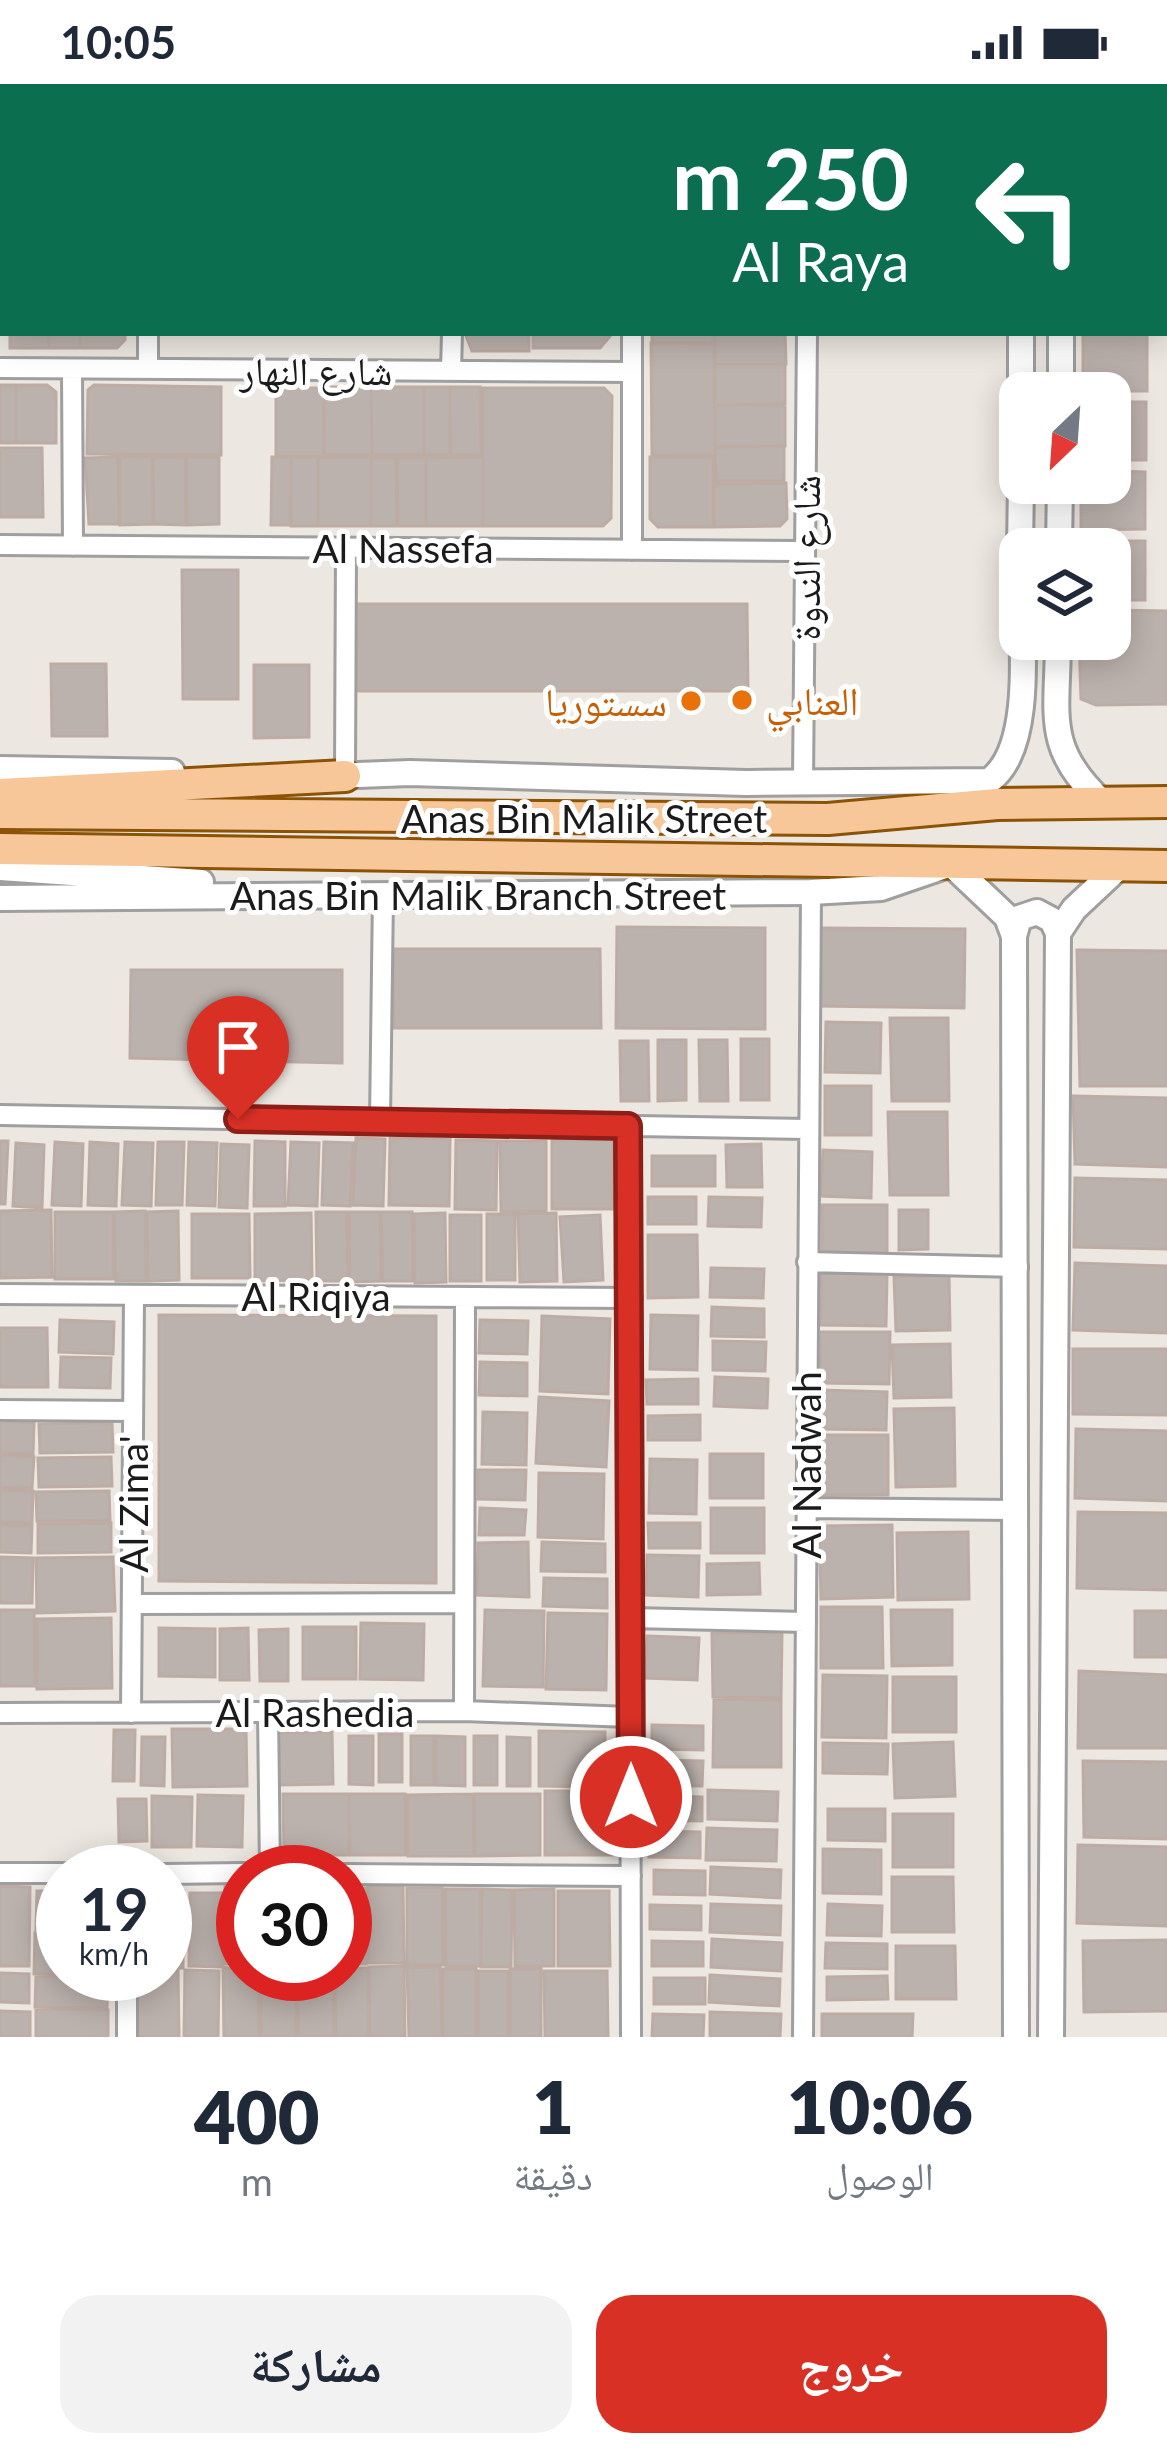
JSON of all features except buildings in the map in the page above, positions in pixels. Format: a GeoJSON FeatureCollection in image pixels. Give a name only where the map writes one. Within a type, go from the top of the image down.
{"type":"FeatureCollection","features":[{"type":"Feature","properties":{"kind":"main road"},"geometry":{"type":"LineString","coordinates":[[0,794],[345,776]]}},
{"type":"Feature","properties":{"kind":"main road","name":"Anas Bin Malik Street"},"geometry":{"type":"LineString","coordinates":[[0,813],[828,819],[997,804],[1167,802]]}},
{"type":"Feature","properties":{"kind":"main road"},"geometry":{"type":"LineString","coordinates":[[0,849],[1167,866]]}},
{"type":"Feature","properties":{"kind":"street"},"geometry":{"type":"LineString","coordinates":[[148,336],[148,369]]}},
{"type":"Feature","properties":{"kind":"street"},"geometry":{"type":"LineString","coordinates":[[452,336],[452,371]]}},
{"type":"Feature","properties":{"kind":"street"},"geometry":{"type":"LineString","coordinates":[[632,336],[632,550]]}},
{"type":"Feature","properties":{"kind":"street","name":"شارع الندوة"},"geometry":{"type":"LineString","coordinates":[[803,783],[806,336]]}},
{"type":"Feature","properties":{"kind":"street"},"geometry":{"type":"LineString","coordinates":[[1021,372],[1022,336]]}},
{"type":"Feature","properties":{"kind":"street"},"geometry":{"type":"LineString","coordinates":[[1060,372],[1061,336]]}},
{"type":"Feature","properties":{"kind":"street","name":"شارع النهار"},"geometry":{"type":"LineString","coordinates":[[0,368],[632,372]]}},
{"type":"Feature","properties":{"kind":"street"},"geometry":{"type":"LineString","coordinates":[[72,369],[73,546]]}},
{"type":"Feature","properties":{"kind":"street","name":"Al Nassefa"},"geometry":{"type":"LineString","coordinates":[[0,545],[805,551]]}},
{"type":"Feature","properties":{"kind":"street"},"geometry":{"type":"LineString","coordinates":[[345,776],[346,548]]}},
{"type":"Feature","properties":{"kind":"street"},"geometry":{"type":"LineString","coordinates":[[0,769],[345,776],[410,773],[746,783],[989,781],[1013,755],[1019,725],[1019,660]]}},
{"type":"Feature","properties":{"kind":"street"},"geometry":{"type":"LineString","coordinates":[[1058,660],[1058,743],[1064,762],[1102,802]]}},
{"type":"Feature","properties":{"kind":"street"},"geometry":{"type":"LineString","coordinates":[[746,783],[997,804]]}},
{"type":"Feature","properties":{"kind":"street"},"geometry":{"type":"LineString","coordinates":[[951,864],[1007,917],[1014,937]]}},
{"type":"Feature","properties":{"kind":"street","name":"Anas Bin Malik Branch Street"},"geometry":{"type":"LineString","coordinates":[[0,898],[811,892],[881,888],[951,864]]}},
{"type":"Feature","properties":{"kind":"street"},"geometry":{"type":"LineString","coordinates":[[1058,933],[1073,909],[1120,866]]}},
{"type":"Feature","properties":{"kind":"street"},"geometry":{"type":"LineString","coordinates":[[0,868],[383,896],[380,1121]]}},
{"type":"Feature","properties":{"kind":"street","name":"Al Nadwah"},"geometry":{"type":"LineString","coordinates":[[803,2037],[811,892]]}},
{"type":"Feature","properties":{"kind":"street"},"geometry":{"type":"LineString","coordinates":[[1016,2037],[1014,937],[1019,918],[1037,912],[1052,920],[1058,933],[1057,1697],[1051,2037]]}},
{"type":"Feature","properties":{"kind":"street"},"geometry":{"type":"LineString","coordinates":[[0,1115],[808,1129]]}},
{"type":"Feature","properties":{"kind":"street"},"geometry":{"type":"LineString","coordinates":[[628,1126],[631,2037]]}},
{"type":"Feature","properties":{"kind":"street"},"geometry":{"type":"LineString","coordinates":[[807,1262],[1018,1267]]}},
{"type":"Feature","properties":{"kind":"street","name":"Al Riqiya"},"geometry":{"type":"LineString","coordinates":[[0,1294],[632,1298]]}},
{"type":"Feature","properties":{"kind":"street","name":"Al Zima'"},"geometry":{"type":"LineString","coordinates":[[131,1713],[134,1295]]}},
{"type":"Feature","properties":{"kind":"street"},"geometry":{"type":"LineString","coordinates":[[464,1711],[465,1297]]}},
{"type":"Feature","properties":{"kind":"street"},"geometry":{"type":"LineString","coordinates":[[0,1410],[133,1411]]}},
{"type":"Feature","properties":{"kind":"street"},"geometry":{"type":"LineString","coordinates":[[806,1508],[1015,1510]]}},
{"type":"Feature","properties":{"kind":"street"},"geometry":{"type":"LineString","coordinates":[[132,1604],[464,1603]]}},
{"type":"Feature","properties":{"kind":"street"},"geometry":{"type":"LineString","coordinates":[[631,1618],[806,1622]]}},
{"type":"Feature","properties":{"kind":"street"},"geometry":{"type":"LineString","coordinates":[[1017,1643],[1027,1658],[1041,1662],[1056,1646]]}},
{"type":"Feature","properties":{"kind":"street"},"geometry":{"type":"LineString","coordinates":[[1018,1698],[1033,1688],[1057,1697]]}},
{"type":"Feature","properties":{"kind":"street","name":"Al Rashedia"},"geometry":{"type":"LineString","coordinates":[[0,1713],[464,1711],[630,1717]]}},
{"type":"Feature","properties":{"kind":"street"},"geometry":{"type":"LineString","coordinates":[[268,1712],[269,1845]]}},
{"type":"Feature","properties":{"kind":"street"},"geometry":{"type":"LineString","coordinates":[[0,1873],[36,1873]]}},
{"type":"Feature","properties":{"kind":"street"},"geometry":{"type":"LineString","coordinates":[[372,1874],[631,1876]]}},
{"type":"Feature","properties":{"kind":"street"},"geometry":{"type":"LineString","coordinates":[[127,2001],[127,2037]]}},
{"type":"Feature","properties":{"kind":"place","name":"العنابي"},"geometry":{"type":"Point","coordinates":[742,700]}},
{"type":"Feature","properties":{"kind":"place","name":"سستوريا"},"geometry":{"type":"Point","coordinates":[691,701]}},
{"type":"Feature","properties":{"kind":"route"},"geometry":{"type":"LineString","coordinates":[[238,1119],[628,1126],[631,1797]]}}]}
